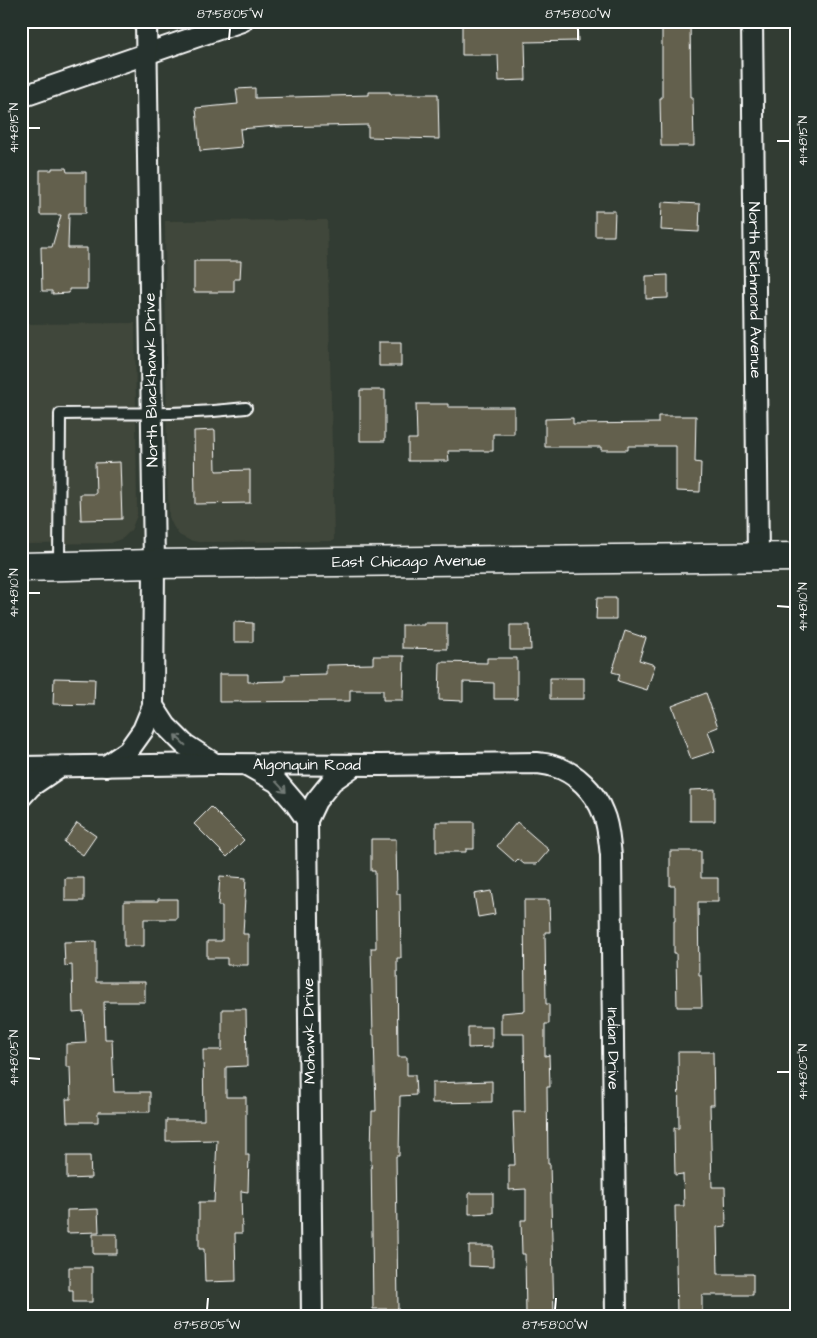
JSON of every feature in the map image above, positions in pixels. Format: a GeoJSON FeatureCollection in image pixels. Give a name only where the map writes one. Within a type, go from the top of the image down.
{"type":"FeatureCollection","features":[{"type":"Feature","properties":{"kind":"main road","name":"East Chicago Avenue"},"geometry":{"type":"LineString","coordinates":[[21,568],[154,564],[796,557]]}},
{"type":"Feature","properties":{"kind":"street","name":"North Blackhawk Drive"},"geometry":{"type":"LineString","coordinates":[[106,766],[128,751],[143,730],[153,706],[154,564],[146,21]]}},
{"type":"Feature","properties":{"kind":"street"},"geometry":{"type":"LineString","coordinates":[[21,97],[242,21]]}},
{"type":"Feature","properties":{"kind":"street","name":"North Richmond Avenue"},"geometry":{"type":"LineString","coordinates":[[752,21],[758,557]]}},
{"type":"Feature","properties":{"kind":"street"},"geometry":{"type":"LineString","coordinates":[[153,706],[166,726],[184,744],[216,764]]}},
{"type":"Feature","properties":{"kind":"street","name":"Algonquin Road"},"geometry":{"type":"LineString","coordinates":[[21,767],[538,763],[554,766],[570,773],[586,786]]}},
{"type":"Feature","properties":{"kind":"street"},"geometry":{"type":"LineString","coordinates":[[245,764],[277,782],[307,820]]}},
{"type":"Feature","properties":{"kind":"street","name":"Mohawk Drive"},"geometry":{"type":"LineString","coordinates":[[312,1317],[307,820],[316,801],[332,781],[354,765]]}},
{"type":"Feature","properties":{"kind":"street"},"geometry":{"type":"LineString","coordinates":[[21,797],[31,786],[59,767]]}},
{"type":"Feature","properties":{"kind":"street","name":"Indian Drive"},"geometry":{"type":"LineString","coordinates":[[586,786],[604,814],[611,855],[616,1317]]}},
{"type":"Feature","properties":{"kind":"lane"},"geometry":{"type":"LineString","coordinates":[[59,567],[60,414],[220,411],[246,408]]}},
{"type":"Feature","properties":{"kind":"shaded area"},"geometry":{"type":"Polygon","coordinates":[[[327,220],[334,541],[198,542],[189,540],[179,535],[169,517],[165,221],[327,220]]]}},
{"type":"Feature","properties":{"kind":"shaded area"},"geometry":{"type":"Polygon","coordinates":[[[135,323],[137,515],[131,530],[123,538],[111,543],[21,544],[21,324],[135,323]]]}},
{"type":"Feature","properties":{"kind":"building"},"geometry":{"type":"Polygon","coordinates":[[[462,21],[577,21],[578,41],[525,42],[526,80],[499,81],[498,55],[462,55],[462,21]]]}},
{"type":"Feature","properties":{"kind":"building"},"geometry":{"type":"Polygon","coordinates":[[[662,21],[690,21],[694,146],[661,146],[662,21]]]}},
{"type":"Feature","properties":{"kind":"building"},"geometry":{"type":"Polygon","coordinates":[[[255,88],[255,98],[369,95],[369,92],[438,94],[439,139],[368,137],[368,125],[276,126],[240,129],[242,147],[200,151],[196,108],[238,104],[236,89],[255,88]]]}},
{"type":"Feature","properties":{"kind":"building"},"geometry":{"type":"Polygon","coordinates":[[[52,168],[66,168],[67,172],[86,172],[86,213],[69,213],[68,248],[87,248],[87,289],[69,289],[69,293],[52,294],[52,291],[42,291],[41,247],[52,247],[61,215],[40,215],[40,170],[52,170],[52,168]]]}},
{"type":"Feature","properties":{"kind":"building"},"geometry":{"type":"Polygon","coordinates":[[[662,202],[700,204],[699,232],[661,230],[662,202]]]}},
{"type":"Feature","properties":{"kind":"building"},"geometry":{"type":"Polygon","coordinates":[[[595,211],[615,211],[614,236],[595,236],[595,211]]]}},
{"type":"Feature","properties":{"kind":"building"},"geometry":{"type":"Polygon","coordinates":[[[194,261],[241,261],[240,279],[234,279],[234,292],[194,292],[194,261]]]}},
{"type":"Feature","properties":{"kind":"building"},"geometry":{"type":"Polygon","coordinates":[[[668,275],[668,298],[646,299],[646,276],[668,275]]]}},
{"type":"Feature","properties":{"kind":"building"},"geometry":{"type":"Polygon","coordinates":[[[379,342],[401,342],[401,366],[379,366],[379,342]]]}},
{"type":"Feature","properties":{"kind":"building"},"geometry":{"type":"Polygon","coordinates":[[[360,390],[385,390],[385,441],[360,441],[360,390]]]}},
{"type":"Feature","properties":{"kind":"building"},"geometry":{"type":"Polygon","coordinates":[[[416,404],[448,404],[448,407],[514,407],[514,434],[493,434],[493,451],[448,451],[449,461],[408,461],[408,439],[417,439],[416,404]]]}},
{"type":"Feature","properties":{"kind":"building"},"geometry":{"type":"Polygon","coordinates":[[[658,416],[696,416],[695,462],[701,463],[700,492],[676,491],[676,446],[628,446],[628,450],[601,450],[601,447],[545,447],[545,419],[573,418],[573,424],[658,423],[658,416]]]}},
{"type":"Feature","properties":{"kind":"building"},"geometry":{"type":"Polygon","coordinates":[[[215,430],[216,471],[250,470],[250,503],[195,504],[194,431],[215,430]]]}},
{"type":"Feature","properties":{"kind":"building"},"geometry":{"type":"Polygon","coordinates":[[[120,462],[122,519],[81,520],[80,494],[96,494],[95,463],[120,462]]]}},
{"type":"Feature","properties":{"kind":"building"},"geometry":{"type":"Polygon","coordinates":[[[597,598],[616,598],[616,619],[596,619],[597,598]]]}},
{"type":"Feature","properties":{"kind":"building"},"geometry":{"type":"Polygon","coordinates":[[[234,622],[253,623],[253,642],[234,642],[234,622]]]}},
{"type":"Feature","properties":{"kind":"building"},"geometry":{"type":"Polygon","coordinates":[[[424,623],[447,623],[447,649],[402,648],[402,625],[424,625],[424,623]]]}},
{"type":"Feature","properties":{"kind":"building"},"geometry":{"type":"Polygon","coordinates":[[[510,625],[530,625],[531,650],[510,650],[510,625]]]}},
{"type":"Feature","properties":{"kind":"building"},"geometry":{"type":"Polygon","coordinates":[[[625,631],[646,638],[639,660],[655,665],[647,690],[618,681],[620,674],[612,672],[625,631]]]}},
{"type":"Feature","properties":{"kind":"building"},"geometry":{"type":"Polygon","coordinates":[[[373,656],[404,656],[403,700],[383,700],[383,690],[350,690],[350,701],[219,702],[219,674],[248,674],[248,682],[285,681],[285,675],[326,674],[326,665],[373,664],[373,656]]]}},
{"type":"Feature","properties":{"kind":"building"},"geometry":{"type":"Polygon","coordinates":[[[487,658],[517,658],[517,699],[494,699],[494,683],[463,682],[463,701],[439,700],[440,662],[487,663],[487,658]]]}},
{"type":"Feature","properties":{"kind":"building"},"geometry":{"type":"Polygon","coordinates":[[[54,678],[95,679],[94,705],[53,704],[54,678]]]}},
{"type":"Feature","properties":{"kind":"building"},"geometry":{"type":"Polygon","coordinates":[[[550,678],[584,678],[584,699],[550,699],[550,678]]]}},
{"type":"Feature","properties":{"kind":"building"},"geometry":{"type":"Polygon","coordinates":[[[706,693],[718,727],[708,731],[715,751],[691,759],[672,706],[706,693]]]}},
{"type":"Feature","properties":{"kind":"building"},"geometry":{"type":"Polygon","coordinates":[[[715,789],[715,821],[690,821],[690,790],[715,789]]]}},
{"type":"Feature","properties":{"kind":"building"},"geometry":{"type":"Polygon","coordinates":[[[211,807],[244,840],[227,857],[194,824],[211,807]]]}},
{"type":"Feature","properties":{"kind":"building"},"geometry":{"type":"Polygon","coordinates":[[[436,822],[474,822],[474,849],[466,849],[466,852],[436,852],[436,822]]]}},
{"type":"Feature","properties":{"kind":"building"},"geometry":{"type":"Polygon","coordinates":[[[517,822],[549,850],[537,864],[524,864],[518,859],[515,862],[497,846],[517,822]]]}},
{"type":"Feature","properties":{"kind":"building"},"geometry":{"type":"Polygon","coordinates":[[[77,823],[96,836],[83,855],[64,842],[77,823]]]}},
{"type":"Feature","properties":{"kind":"building"},"geometry":{"type":"Polygon","coordinates":[[[371,839],[396,839],[397,894],[400,894],[401,958],[397,958],[398,1057],[407,1057],[407,1075],[415,1075],[416,1095],[400,1096],[399,1156],[396,1156],[398,1309],[373,1309],[371,1152],[372,1111],[376,1111],[371,948],[376,948],[375,871],[371,871],[371,839]]]}},
{"type":"Feature","properties":{"kind":"building"},"geometry":{"type":"Polygon","coordinates":[[[670,851],[701,851],[701,878],[718,878],[718,902],[698,902],[699,975],[701,975],[702,1007],[677,1007],[676,953],[674,953],[675,886],[670,886],[670,851]]]}},
{"type":"Feature","properties":{"kind":"building"},"geometry":{"type":"Polygon","coordinates":[[[220,876],[246,878],[243,934],[248,934],[248,965],[227,965],[227,958],[207,958],[207,941],[222,941],[222,906],[218,906],[220,876]]]}},
{"type":"Feature","properties":{"kind":"building"},"geometry":{"type":"Polygon","coordinates":[[[65,878],[84,878],[84,901],[65,901],[65,878]]]}},
{"type":"Feature","properties":{"kind":"building"},"geometry":{"type":"Polygon","coordinates":[[[491,891],[495,914],[478,917],[474,894],[491,891]]]}},
{"type":"Feature","properties":{"kind":"building"},"geometry":{"type":"Polygon","coordinates":[[[158,899],[177,899],[177,919],[144,919],[144,946],[124,946],[124,901],[158,901],[158,899]]]}},
{"type":"Feature","properties":{"kind":"building"},"geometry":{"type":"Polygon","coordinates":[[[524,900],[549,900],[550,932],[545,932],[546,1004],[549,1004],[549,1024],[545,1024],[545,1056],[549,1055],[550,1087],[547,1087],[548,1164],[550,1164],[554,1314],[526,1315],[525,1254],[522,1254],[521,1220],[526,1220],[526,1189],[509,1190],[509,1165],[515,1165],[513,1112],[525,1112],[524,1034],[501,1034],[501,1013],[525,1011],[524,900]]]}},
{"type":"Feature","properties":{"kind":"building"},"geometry":{"type":"Polygon","coordinates":[[[96,941],[96,982],[145,982],[145,1002],[104,1002],[105,1039],[112,1039],[114,1092],[150,1092],[150,1112],[98,1112],[98,1122],[67,1122],[66,1099],[71,1099],[70,1067],[66,1067],[66,1044],[86,1043],[84,1012],[73,1013],[72,965],[65,966],[64,942],[96,941]]]}},
{"type":"Feature","properties":{"kind":"building"},"geometry":{"type":"Polygon","coordinates":[[[222,1009],[246,1009],[247,1066],[226,1067],[226,1097],[246,1097],[246,1155],[249,1155],[248,1192],[241,1191],[242,1233],[235,1233],[236,1281],[205,1282],[204,1249],[199,1249],[199,1202],[214,1202],[217,1140],[166,1141],[166,1120],[204,1120],[203,1050],[222,1050],[222,1009]]]}},
{"type":"Feature","properties":{"kind":"building"},"geometry":{"type":"Polygon","coordinates":[[[468,1027],[492,1027],[492,1047],[468,1048],[468,1027]]]}},
{"type":"Feature","properties":{"kind":"building"},"geometry":{"type":"Polygon","coordinates":[[[678,1052],[713,1052],[714,1105],[710,1105],[712,1187],[725,1187],[726,1226],[717,1227],[718,1274],[753,1274],[753,1295],[702,1295],[702,1317],[677,1317],[675,1206],[684,1206],[683,1174],[675,1175],[674,1128],[679,1128],[678,1052]]]}},
{"type":"Feature","properties":{"kind":"building"},"geometry":{"type":"Polygon","coordinates":[[[492,1081],[492,1102],[432,1103],[432,1083],[492,1081]]]}},
{"type":"Feature","properties":{"kind":"building"},"geometry":{"type":"Polygon","coordinates":[[[67,1156],[90,1156],[91,1178],[67,1179],[67,1156]]]}},
{"type":"Feature","properties":{"kind":"building"},"geometry":{"type":"Polygon","coordinates":[[[469,1193],[493,1193],[493,1213],[469,1214],[469,1193]]]}},
{"type":"Feature","properties":{"kind":"building"},"geometry":{"type":"Polygon","coordinates":[[[98,1209],[99,1232],[67,1233],[67,1210],[98,1209]]]}},
{"type":"Feature","properties":{"kind":"building"},"geometry":{"type":"Polygon","coordinates":[[[93,1234],[117,1234],[117,1254],[93,1254],[93,1234]]]}},
{"type":"Feature","properties":{"kind":"building"},"geometry":{"type":"Polygon","coordinates":[[[469,1246],[493,1246],[493,1267],[469,1266],[469,1246]]]}},
{"type":"Feature","properties":{"kind":"building"},"geometry":{"type":"Polygon","coordinates":[[[69,1267],[92,1267],[92,1302],[73,1302],[73,1290],[69,1290],[69,1267]]]}}]}
